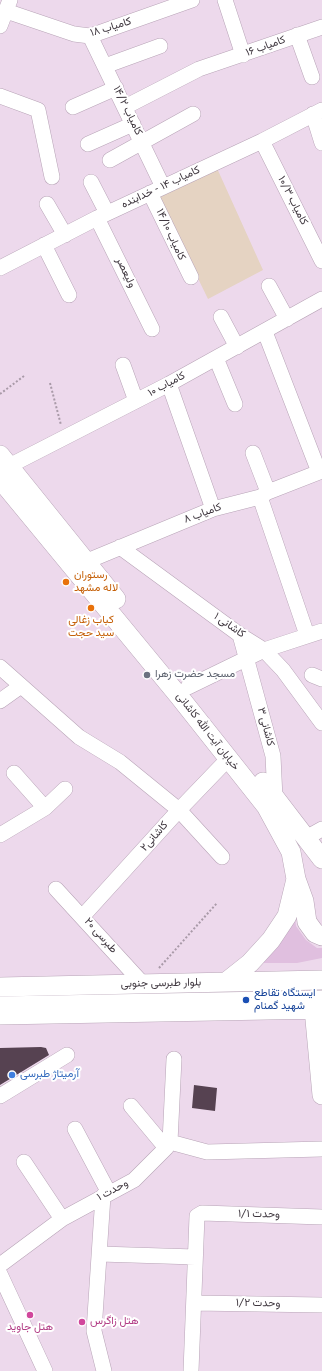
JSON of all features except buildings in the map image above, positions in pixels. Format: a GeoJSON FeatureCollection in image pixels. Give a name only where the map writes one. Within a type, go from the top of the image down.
{"type":"FeatureCollection","features":[{"type":"Feature","properties":{"kind":"main road","name":"خیابان آیت الله کاشانی"},"geometry":{"type":"LineString","coordinates":[[3,467],[85,562],[188,687],[322,859]]}},
{"type":"Feature","properties":{"kind":"main road","name":"خیابان آیت الله کاشانی"},"geometry":{"type":"LineString","coordinates":[[3,467],[269,813],[291,852],[296,878],[287,916],[271,940],[250,963],[226,982]]}},
{"type":"Feature","properties":{"kind":"main road"},"geometry":{"type":"LineString","coordinates":[[296,878],[304,901],[307,922],[315,933],[322,936]]}},
{"type":"Feature","properties":{"kind":"main road","name":"بلوار طبرسی جنوبی"},"geometry":{"type":"LineString","coordinates":[[0,988],[322,980]]}},
{"type":"Feature","properties":{"kind":"main road"},"geometry":{"type":"LineString","coordinates":[[0,1015],[320,1002],[322,1095]]}},
{"type":"Feature","properties":{"kind":"street","name":"کامیاب ۱۸"},"geometry":{"type":"LineString","coordinates":[[8,5],[74,34],[90,36],[192,0]]}},
{"type":"Feature","properties":{"kind":"street"},"geometry":{"type":"LineString","coordinates":[[225,0],[243,55]]}},
{"type":"Feature","properties":{"kind":"street"},"geometry":{"type":"LineString","coordinates":[[0,26],[8,5]]}},
{"type":"Feature","properties":{"kind":"street","name":"کامیاب ۱۶"},"geometry":{"type":"LineString","coordinates":[[126,107],[199,69],[210,67],[322,27]]}},
{"type":"Feature","properties":{"kind":"street"},"geometry":{"type":"LineString","coordinates":[[297,35],[312,77]]}},
{"type":"Feature","properties":{"kind":"street","name":"کامیاب ۱۴/۲"},"geometry":{"type":"LineString","coordinates":[[90,36],[126,107],[142,143],[157,190]]}},
{"type":"Feature","properties":{"kind":"street"},"geometry":{"type":"LineString","coordinates":[[105,66],[160,46]]}},
{"type":"Feature","properties":{"kind":"street"},"geometry":{"type":"LineString","coordinates":[[73,107],[116,88]]}},
{"type":"Feature","properties":{"kind":"street"},"geometry":{"type":"LineString","coordinates":[[0,96],[38,110],[52,177]]}},
{"type":"Feature","properties":{"kind":"street"},"geometry":{"type":"LineString","coordinates":[[317,112],[322,143]]}},
{"type":"Feature","properties":{"kind":"street","name":"کامیاب ۱۴ - خدابنده"},"geometry":{"type":"LineString","coordinates":[[0,268],[102,216],[262,141],[317,112]]}},
{"type":"Feature","properties":{"kind":"street"},"geometry":{"type":"LineString","coordinates":[[110,160],[193,114]]}},
{"type":"Feature","properties":{"kind":"street"},"geometry":{"type":"LineString","coordinates":[[88,144],[133,124]]}},
{"type":"Feature","properties":{"kind":"street","name":"کامیاب ۱۰/۳"},"geometry":{"type":"LineString","coordinates":[[262,141],[322,261]]}},
{"type":"Feature","properties":{"kind":"street","name":"ولیعصر"},"geometry":{"type":"LineString","coordinates":[[90,182],[102,216],[152,329]]}},
{"type":"Feature","properties":{"kind":"street","name":"کامیاب ۱۴/۱۰"},"geometry":{"type":"LineString","coordinates":[[157,190],[191,278]]}},
{"type":"Feature","properties":{"kind":"street"},"geometry":{"type":"LineString","coordinates":[[47,204],[64,235]]}},
{"type":"Feature","properties":{"kind":"street"},"geometry":{"type":"LineString","coordinates":[[44,246],[68,295]]}},
{"type":"Feature","properties":{"kind":"street"},"geometry":{"type":"LineString","coordinates":[[269,286],[287,319]]}},
{"type":"Feature","properties":{"kind":"street","name":"کامیاب ۱۰"},"geometry":{"type":"LineString","coordinates":[[3,467],[64,438],[169,384],[287,319],[321,305]]}},
{"type":"Feature","properties":{"kind":"street"},"geometry":{"type":"LineString","coordinates":[[221,317],[237,347]]}},
{"type":"Feature","properties":{"kind":"street"},"geometry":{"type":"LineString","coordinates":[[265,332],[321,471]]}},
{"type":"Feature","properties":{"kind":"street"},"geometry":{"type":"LineString","coordinates":[[216,358],[236,404]]}},
{"type":"Feature","properties":{"kind":"street"},"geometry":{"type":"LineString","coordinates":[[123,364],[136,401]]}},
{"type":"Feature","properties":{"kind":"street"},"geometry":{"type":"LineString","coordinates":[[169,384],[213,509]]}},
{"type":"Feature","properties":{"kind":"street"},"geometry":{"type":"LineString","coordinates":[[253,453],[307,635]]}},
{"type":"Feature","properties":{"kind":"street","name":"کامیاب ۸"},"geometry":{"type":"LineString","coordinates":[[85,562],[213,509],[264,494],[321,471]]}},
{"type":"Feature","properties":{"kind":"street","name":"کاشانی ۱"},"geometry":{"type":"LineString","coordinates":[[120,547],[240,635],[264,650],[283,670],[322,723]]}},
{"type":"Feature","properties":{"kind":"street"},"geometry":{"type":"LineString","coordinates":[[188,687],[264,650],[322,631]]}},
{"type":"Feature","properties":{"kind":"street","name":"کاشانی ۳"},"geometry":{"type":"LineString","coordinates":[[240,635],[273,756],[275,798]]}},
{"type":"Feature","properties":{"kind":"street"},"geometry":{"type":"LineString","coordinates":[[0,667],[79,737],[120,762],[179,810],[222,857]]}},
{"type":"Feature","properties":{"kind":"street"},"geometry":{"type":"LineString","coordinates":[[0,701],[21,686]]}},
{"type":"Feature","properties":{"kind":"street","name":"کاشانی۲"},"geometry":{"type":"LineString","coordinates":[[82,917],[179,810],[228,759]]}},
{"type":"Feature","properties":{"kind":"street"},"geometry":{"type":"LineString","coordinates":[[14,773],[45,808]]}},
{"type":"Feature","properties":{"kind":"street"},"geometry":{"type":"LineString","coordinates":[[0,835],[45,808],[65,789]]}},
{"type":"Feature","properties":{"kind":"street"},"geometry":{"type":"LineString","coordinates":[[306,838],[322,829]]}},
{"type":"Feature","properties":{"kind":"street","name":"طبرسی ۲۰"},"geometry":{"type":"LineString","coordinates":[[56,889],[149,984]]}},
{"type":"Feature","properties":{"kind":"street"},"geometry":{"type":"LineString","coordinates":[[0,998],[320,1002]]}},
{"type":"Feature","properties":{"kind":"street"},"geometry":{"type":"LineString","coordinates":[[0,1004],[320,1002]]}},
{"type":"Feature","properties":{"kind":"street"},"geometry":{"type":"LineString","coordinates":[[0,1096],[67,1055]]}},
{"type":"Feature","properties":{"kind":"street"},"geometry":{"type":"LineString","coordinates":[[168,1145],[174,1059]]}},
{"type":"Feature","properties":{"kind":"street"},"geometry":{"type":"LineString","coordinates":[[131,1106],[168,1145],[207,1152],[322,1149]]}},
{"type":"Feature","properties":{"kind":"street"},"geometry":{"type":"LineString","coordinates":[[75,1129],[106,1194],[94,1331],[104,1371]]}},
{"type":"Feature","properties":{"kind":"street","name":"وحدت ۱"},"geometry":{"type":"LineString","coordinates":[[0,1265],[62,1219],[134,1180],[168,1145]]}},
{"type":"Feature","properties":{"kind":"street"},"geometry":{"type":"LineString","coordinates":[[24,1162],[62,1219]]}},
{"type":"Feature","properties":{"kind":"street","name":"وحدت ۱/۱"},"geometry":{"type":"LineString","coordinates":[[195,1257],[197,1216],[202,1213],[322,1216]]}},
{"type":"Feature","properties":{"kind":"street"},"geometry":{"type":"LineString","coordinates":[[100,1254],[195,1257],[192,1371]]}},
{"type":"Feature","properties":{"kind":"street"},"geometry":{"type":"LineString","coordinates":[[0,1274],[45,1371]]}},
{"type":"Feature","properties":{"kind":"street","name":"وحدت ۱/۲"},"geometry":{"type":"LineString","coordinates":[[194,1303],[322,1305]]}},
{"type":"Feature","properties":{"kind":"path"},"geometry":{"type":"LineString","coordinates":[[0,394],[24,376]]}},
{"type":"Feature","properties":{"kind":"path"},"geometry":{"type":"LineString","coordinates":[[50,383],[64,438]]}},
{"type":"Feature","properties":{"kind":"path"},"geometry":{"type":"LineString","coordinates":[[149,984],[157,970],[217,904]]}},
{"type":"Feature","properties":{"kind":"shaded area"},"geometry":{"type":"Polygon","coordinates":[[[216,166],[263,270],[208,299],[157,194],[216,166]]]}},
{"type":"Feature","properties":{"kind":"shaded area"},"geometry":{"type":"Polygon","coordinates":[[[295,917],[296,926],[306,940],[317,948],[322,948],[322,958],[297,963],[263,963],[286,935],[295,917]]]}},
{"type":"Feature","properties":{"kind":"place","name":"رستوران لاله مشهد"},"geometry":{"type":"Point","coordinates":[66,582]}},
{"type":"Feature","properties":{"kind":"place","name":"کباب زغالی سید حجت"},"geometry":{"type":"Point","coordinates":[91,608]}},
{"type":"Feature","properties":{"kind":"place","name":"مسجد حضرت زهرا"},"geometry":{"type":"Point","coordinates":[147,675]}},
{"type":"Feature","properties":{"kind":"place","name":"ایستگاه تقاطع شهید گمنام"},"geometry":{"type":"Point","coordinates":[246,1000]}},
{"type":"Feature","properties":{"kind":"place","name":"آرمیتاژ طبرسی"},"geometry":{"type":"Point","coordinates":[12,1075]}},
{"type":"Feature","properties":{"kind":"place","name":"هتل جاوید"},"geometry":{"type":"Point","coordinates":[30,1315]}},
{"type":"Feature","properties":{"kind":"place","name":"هتل زاگرس"},"geometry":{"type":"Point","coordinates":[82,1322]}}]}
